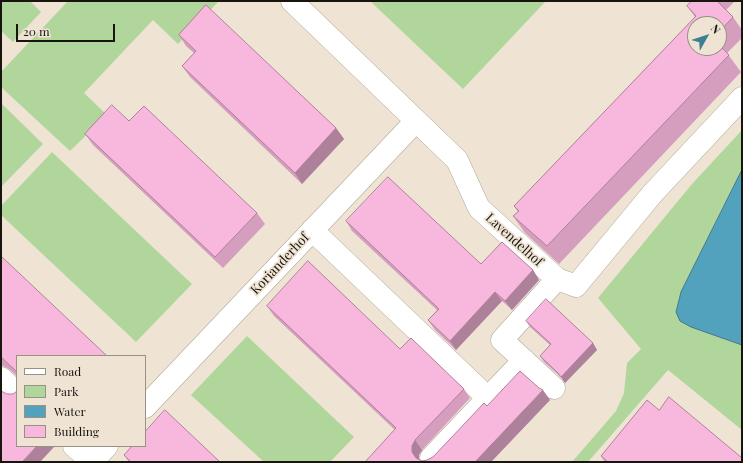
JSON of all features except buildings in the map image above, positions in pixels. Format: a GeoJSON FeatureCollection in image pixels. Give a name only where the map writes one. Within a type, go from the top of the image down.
{"type":"FeatureCollection","features":[{"type":"Feature","properties":{"kind":"street","name":"Lavendelhof"},"geometry":{"type":"LineString","coordinates":[[292,1],[457,160],[479,208],[557,279],[576,286],[653,193],[742,98]]}},
{"type":"Feature","properties":{"kind":"street","name":"Korianderhof"},"geometry":{"type":"LineString","coordinates":[[146,406],[416,121]]}},
{"type":"Feature","properties":{"kind":"street"},"geometry":{"type":"LineString","coordinates":[[312,230],[488,398]]}},
{"type":"Feature","properties":{"kind":"street"},"geometry":{"type":"LineString","coordinates":[[554,388],[502,340],[557,279]]}},
{"type":"Feature","properties":{"kind":"street"},"geometry":{"type":"LineString","coordinates":[[431,458],[524,360]]}},
{"type":"Feature","properties":{"kind":"street"},"geometry":{"type":"LineString","coordinates":[[1,378],[16,392]]}},
{"type":"Feature","properties":{"kind":"street"},"geometry":{"type":"LineString","coordinates":[[75,447],[92,462],[106,447]]}},
{"type":"Feature","properties":{"kind":"green space"},"geometry":{"type":"Polygon","coordinates":[[[1,1],[30,1],[41,12],[13,42],[1,31],[1,1]]]}},
{"type":"Feature","properties":{"kind":"green space"},"geometry":{"type":"Polygon","coordinates":[[[68,1],[219,1],[178,44],[153,20],[84,93],[107,115],[70,151],[1,87],[1,72],[68,1]]]}},
{"type":"Feature","properties":{"kind":"green space"},"geometry":{"type":"Polygon","coordinates":[[[370,1],[546,1],[463,89],[370,1]]]}},
{"type":"Feature","properties":{"kind":"green space"},"geometry":{"type":"Polygon","coordinates":[[[1,103],[43,144],[1,187],[1,103]]]}},
{"type":"Feature","properties":{"kind":"green space"},"geometry":{"type":"Polygon","coordinates":[[[742,130],[742,170],[681,292],[676,312],[691,327],[742,345],[742,430],[668,370],[588,462],[572,462],[616,411],[624,393],[627,363],[641,349],[598,298],[692,184],[742,130]]]}},
{"type":"Feature","properties":{"kind":"green space"},"geometry":{"type":"Polygon","coordinates":[[[52,152],[192,284],[136,342],[1,215],[1,206],[52,152]]]}},
{"type":"Feature","properties":{"kind":"green space"},"geometry":{"type":"Polygon","coordinates":[[[247,336],[354,437],[330,462],[264,462],[191,395],[247,336]]]}},
{"type":"Feature","properties":{"kind":"water"},"geometry":{"type":"Polygon","coordinates":[[[742,170],[742,345],[691,327],[680,321],[676,312],[681,292],[742,170]]]}}]}
